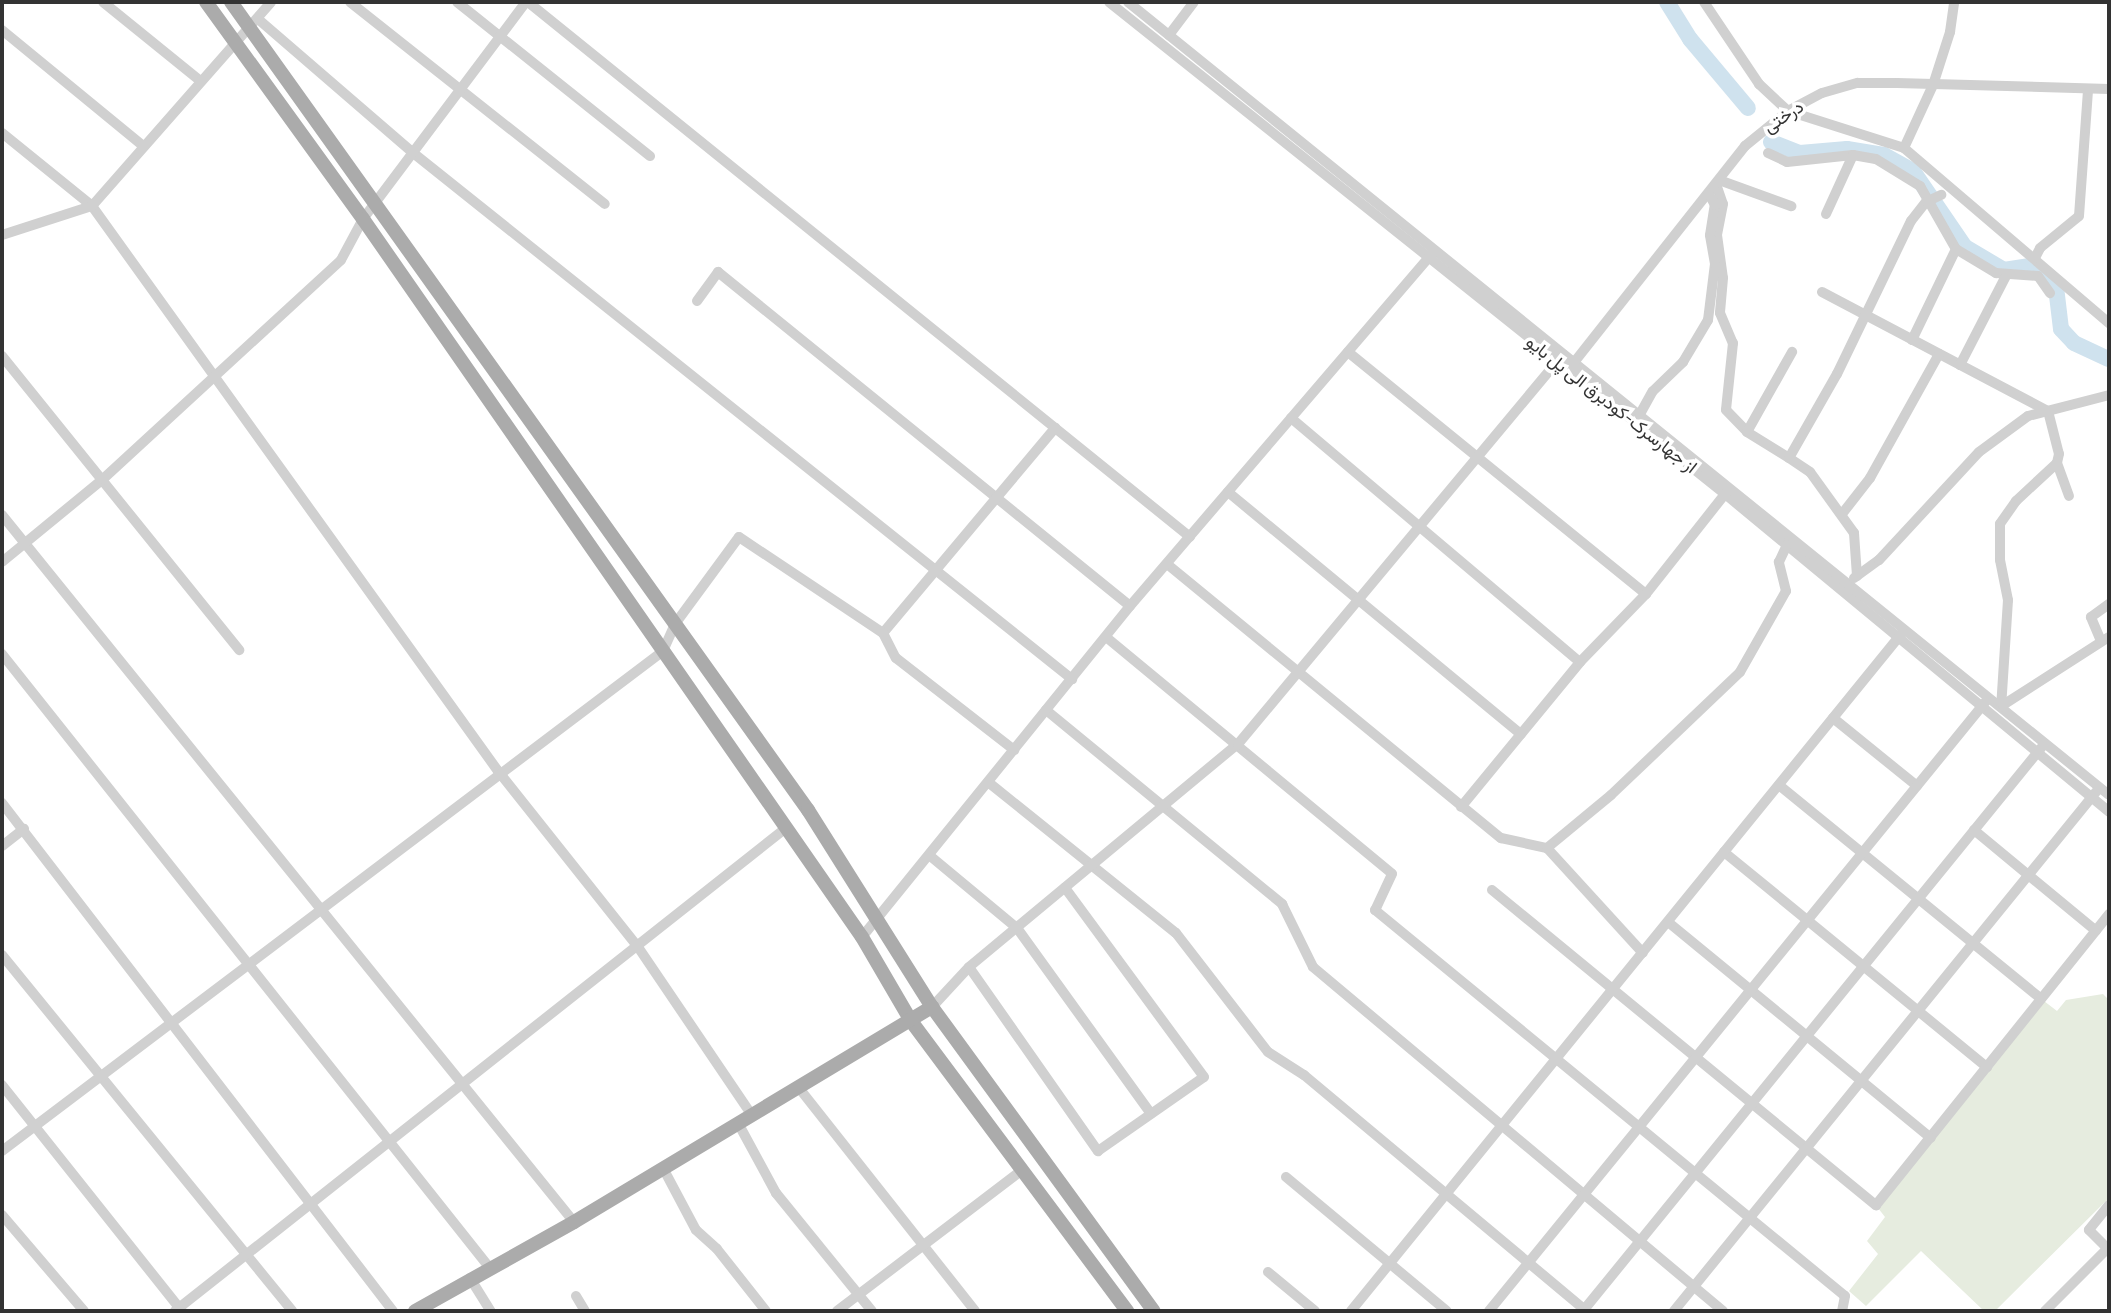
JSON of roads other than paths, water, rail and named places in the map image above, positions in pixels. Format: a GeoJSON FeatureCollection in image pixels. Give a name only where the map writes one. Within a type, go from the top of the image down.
{"type":"FeatureCollection","features":[{"type":"Feature","properties":{"kind":"main road"},"geometry":{"type":"LineString","coordinates":[[206,2],[363,219],[862,937],[911,1021],[1127,1311]]}},
{"type":"Feature","properties":{"kind":"main road"},"geometry":{"type":"LineString","coordinates":[[231,2],[254,23],[376,201],[808,810],[932,1007],[1154,1311]]}},
{"type":"Feature","properties":{"kind":"main road"},"geometry":{"type":"LineString","coordinates":[[415,1311],[489,1267],[574,1222],[932,1007]]}},
{"type":"Feature","properties":{"kind":"street"},"geometry":{"type":"LineString","coordinates":[[103,2],[198,79]]}},
{"type":"Feature","properties":{"kind":"street"},"geometry":{"type":"LineString","coordinates":[[2,235],[92,206],[198,79],[236,46],[271,2]]}},
{"type":"Feature","properties":{"kind":"street"},"geometry":{"type":"LineString","coordinates":[[350,2],[605,204]]}},
{"type":"Feature","properties":{"kind":"street"},"geometry":{"type":"LineString","coordinates":[[457,2],[650,156]]}},
{"type":"Feature","properties":{"kind":"street"},"geometry":{"type":"LineString","coordinates":[[2,562],[23,542],[103,479],[341,260],[363,219],[459,88],[527,2],[1189,537]]}},
{"type":"Feature","properties":{"kind":"street","name":"از جهارسرک-کودبرق الی پل بایو"},"geometry":{"type":"LineString","coordinates":[[1109,2],[1561,357],[1787,545],[2003,705],[2105,791]]}},
{"type":"Feature","properties":{"kind":"street","name":"از جهارسرک-کودبرق الی پل بایو"},"geometry":{"type":"LineString","coordinates":[[1128,2],[1432,254]]}},
{"type":"Feature","properties":{"kind":"street"},"geometry":{"type":"LineString","coordinates":[[1169,35],[1194,2]]}},
{"type":"Feature","properties":{"kind":"street"},"geometry":{"type":"LineString","coordinates":[[1704,2],[1759,84],[1788,111],[1904,148],[2109,323]]}},
{"type":"Feature","properties":{"kind":"street"},"geometry":{"type":"LineString","coordinates":[[1904,148],[1933,85],[1950,32],[1954,2]]}},
{"type":"Feature","properties":{"kind":"street"},"geometry":{"type":"LineString","coordinates":[[254,23],[1072,678]]}},
{"type":"Feature","properties":{"kind":"street"},"geometry":{"type":"LineString","coordinates":[[2,30],[142,145]]}},
{"type":"Feature","properties":{"kind":"street","name":"درختی"},"geometry":{"type":"LineString","coordinates":[[1572,366],[1758,132],[1788,111],[1822,93],[1858,83],[2109,89]]}},
{"type":"Feature","properties":{"kind":"street"},"geometry":{"type":"LineString","coordinates":[[2035,258],[2040,248],[2079,216],[2088,89]]}},
{"type":"Feature","properties":{"kind":"street"},"geometry":{"type":"LineString","coordinates":[[2,133],[92,206],[498,771],[639,947],[751,1114]]}},
{"type":"Feature","properties":{"kind":"street"},"geometry":{"type":"LineString","coordinates":[[1768,153],[1787,162],[1853,155],[1876,159],[1920,186],[1956,249],[2006,276],[2038,276],[2050,293]]}},
{"type":"Feature","properties":{"kind":"street"},"geometry":{"type":"LineString","coordinates":[[1826,214],[1853,155]]}},
{"type":"Feature","properties":{"kind":"street"},"geometry":{"type":"LineString","coordinates":[[1717,182],[1791,206]]}},
{"type":"Feature","properties":{"kind":"street"},"geometry":{"type":"LineString","coordinates":[[1717,182],[1723,204],[1717,235],[1720,313],[1733,343],[1726,410],[1747,432],[1810,472],[1842,514],[1854,533],[1852,579]]}},
{"type":"Feature","properties":{"kind":"street"},"geometry":{"type":"LineString","coordinates":[[1789,458],[1911,221],[1926,202],[1955,190]]}},
{"type":"Feature","properties":{"kind":"street"},"geometry":{"type":"LineString","coordinates":[[1640,414],[1654,391],[1683,362],[1707,320],[1718,277],[1710,235],[1715,205],[1709,194]]}},
{"type":"Feature","properties":{"kind":"street"},"geometry":{"type":"LineString","coordinates":[[1912,340],[1956,249]]}},
{"type":"Feature","properties":{"kind":"street"},"geometry":{"type":"LineString","coordinates":[[862,937],[1130,606],[1432,254]]}},
{"type":"Feature","properties":{"kind":"street"},"geometry":{"type":"LineString","coordinates":[[697,301],[718,272],[1130,606]]}},
{"type":"Feature","properties":{"kind":"street"},"geometry":{"type":"LineString","coordinates":[[1960,365],[2006,276]]}},
{"type":"Feature","properties":{"kind":"street"},"geometry":{"type":"LineString","coordinates":[[1822,292],[2048,411],[2059,454],[2057,463],[2069,496]]}},
{"type":"Feature","properties":{"kind":"street"},"geometry":{"type":"LineString","coordinates":[[1348,352],[1646,594]]}},
{"type":"Feature","properties":{"kind":"street"},"geometry":{"type":"LineString","coordinates":[[1747,432],[1792,352]]}},
{"type":"Feature","properties":{"kind":"street"},"geometry":{"type":"LineString","coordinates":[[1842,514],[1870,478],[1939,354]]}},
{"type":"Feature","properties":{"kind":"street"},"geometry":{"type":"LineString","coordinates":[[2,356],[239,650]]}},
{"type":"Feature","properties":{"kind":"street"},"geometry":{"type":"LineString","coordinates":[[932,1007],[969,967],[1167,806],[1238,744],[1561,357]]}},
{"type":"Feature","properties":{"kind":"street","name":"از جهارسرک-کودبرق الی پل بایو"},"geometry":{"type":"LineString","coordinates":[[1572,366],[1640,414],[1852,579],[1903,632],[1983,705],[2109,812]]}},
{"type":"Feature","properties":{"kind":"street"},"geometry":{"type":"LineString","coordinates":[[1852,579],[1879,560],[1979,452],[2028,416],[2109,396]]}},
{"type":"Feature","properties":{"kind":"street"},"geometry":{"type":"LineString","coordinates":[[1291,418],[1580,662]]}},
{"type":"Feature","properties":{"kind":"street"},"geometry":{"type":"LineString","coordinates":[[883,633],[1055,428]]}},
{"type":"Feature","properties":{"kind":"street"},"geometry":{"type":"LineString","coordinates":[[2003,705],[2008,600],[2000,560],[2000,524],[2016,501],[2057,463]]}},
{"type":"Feature","properties":{"kind":"street"},"geometry":{"type":"LineString","coordinates":[[1228,492],[1521,734]]}},
{"type":"Feature","properties":{"kind":"street"},"geometry":{"type":"LineString","coordinates":[[1461,807],[1580,662],[1646,594],[1725,494]]}},
{"type":"Feature","properties":{"kind":"street"},"geometry":{"type":"LineString","coordinates":[[2,515],[574,1222]]}},
{"type":"Feature","properties":{"kind":"street"},"geometry":{"type":"LineString","coordinates":[[2,1151],[498,771],[663,651],[675,624],[739,537],[883,633],[896,658],[1014,750]]}},
{"type":"Feature","properties":{"kind":"street"},"geometry":{"type":"LineString","coordinates":[[1547,848],[1611,795],[1740,672],[1786,591],[1779,562],[1787,545]]}},
{"type":"Feature","properties":{"kind":"street"},"geometry":{"type":"LineString","coordinates":[[1167,564],[1298,675],[1501,838],[1547,848],[1643,953]]}},
{"type":"Feature","properties":{"kind":"street"},"geometry":{"type":"LineString","coordinates":[[1995,715],[2003,705],[2105,639],[2091,617],[2109,604]]}},
{"type":"Feature","properties":{"kind":"street"},"geometry":{"type":"LineString","coordinates":[[1351,1311],[1903,632]]}},
{"type":"Feature","properties":{"kind":"street"},"geometry":{"type":"LineString","coordinates":[[1105,637],[1238,744],[1392,874],[1375,910],[1844,1296],[1842,1311]]}},
{"type":"Feature","properties":{"kind":"street"},"geometry":{"type":"LineString","coordinates":[[2,654],[489,1267]]}},
{"type":"Feature","properties":{"kind":"street"},"geometry":{"type":"LineString","coordinates":[[1489,1311],[1990,695]]}},
{"type":"Feature","properties":{"kind":"street"},"geometry":{"type":"LineString","coordinates":[[1046,710],[1167,806],[1283,904],[1313,967],[1501,1128],[1723,1311]]}},
{"type":"Feature","properties":{"kind":"street"},"geometry":{"type":"LineString","coordinates":[[1833,718],[1917,786]]}},
{"type":"Feature","properties":{"kind":"street"},"geometry":{"type":"LineString","coordinates":[[988,782],[1176,933],[1268,1052],[1304,1075],[1584,1311],[2047,740]]}},
{"type":"Feature","properties":{"kind":"street"},"geometry":{"type":"LineString","coordinates":[[1779,785],[2041,999]]}},
{"type":"Feature","properties":{"kind":"street"},"geometry":{"type":"LineString","coordinates":[[1674,1311],[2092,797],[2105,791]]}},
{"type":"Feature","properties":{"kind":"street"},"geometry":{"type":"LineString","coordinates":[[2,803],[393,1311]]}},
{"type":"Feature","properties":{"kind":"street"},"geometry":{"type":"LineString","coordinates":[[2,1085],[179,1310],[786,828]]}},
{"type":"Feature","properties":{"kind":"street"},"geometry":{"type":"LineString","coordinates":[[2,846],[24,829]]}},
{"type":"Feature","properties":{"kind":"street"},"geometry":{"type":"LineString","coordinates":[[1973,830],[2096,931]]}},
{"type":"Feature","properties":{"kind":"street"},"geometry":{"type":"LineString","coordinates":[[1724,852],[1987,1068]]}},
{"type":"Feature","properties":{"kind":"street"},"geometry":{"type":"LineString","coordinates":[[929,855],[1017,928],[1151,1114]]}},
{"type":"Feature","properties":{"kind":"street"},"geometry":{"type":"LineString","coordinates":[[969,967],[1098,1151],[1203,1077],[1065,888]]}},
{"type":"Feature","properties":{"kind":"street"},"geometry":{"type":"LineString","coordinates":[[1492,890],[1751,1106],[1807,1146],[1876,1205],[2109,914]]}},
{"type":"Feature","properties":{"kind":"street"},"geometry":{"type":"LineString","coordinates":[[1668,922],[1931,1138]]}},
{"type":"Feature","properties":{"kind":"street"},"geometry":{"type":"LineString","coordinates":[[2,955],[97,1078],[292,1311]]}},
{"type":"Feature","properties":{"kind":"street"},"geometry":{"type":"LineString","coordinates":[[799,1088],[975,1311]]}},
{"type":"Feature","properties":{"kind":"street"},"geometry":{"type":"LineString","coordinates":[[738,1123],[776,1193],[872,1311]]}},
{"type":"Feature","properties":{"kind":"street"},"geometry":{"type":"LineString","coordinates":[[663,1168],[696,1230],[717,1249],[766,1311]]}},
{"type":"Feature","properties":{"kind":"street"},"geometry":{"type":"LineString","coordinates":[[836,1311],[1021,1171]]}},
{"type":"Feature","properties":{"kind":"street"},"geometry":{"type":"LineString","coordinates":[[1286,1177],[1447,1311]]}},
{"type":"Feature","properties":{"kind":"street"},"geometry":{"type":"LineString","coordinates":[[2045,1311],[2108,1249],[2089,1230],[2109,1205]]}},
{"type":"Feature","properties":{"kind":"street"},"geometry":{"type":"LineString","coordinates":[[2,1215],[84,1311]]}},
{"type":"Feature","properties":{"kind":"street"},"geometry":{"type":"LineString","coordinates":[[1268,1272],[1315,1311]]}},
{"type":"Feature","properties":{"kind":"street"},"geometry":{"type":"LineString","coordinates":[[470,1278],[491,1311]]}},
{"type":"Feature","properties":{"kind":"street"},"geometry":{"type":"LineString","coordinates":[[576,1296],[584,1311]]}},
{"type":"Feature","properties":{"kind":"waterway"},"geometry":{"type":"LineString","coordinates":[[1667,2],[1690,39],[1748,108]]}},
{"type":"Feature","properties":{"kind":"waterway"},"geometry":{"type":"LineString","coordinates":[[1771,142],[1800,153],[1847,149],[1884,155],[1913,171],[1965,247],[2004,270],[2035,265],[2056,287],[2061,329],[2074,343],[2109,359]]}}]}
